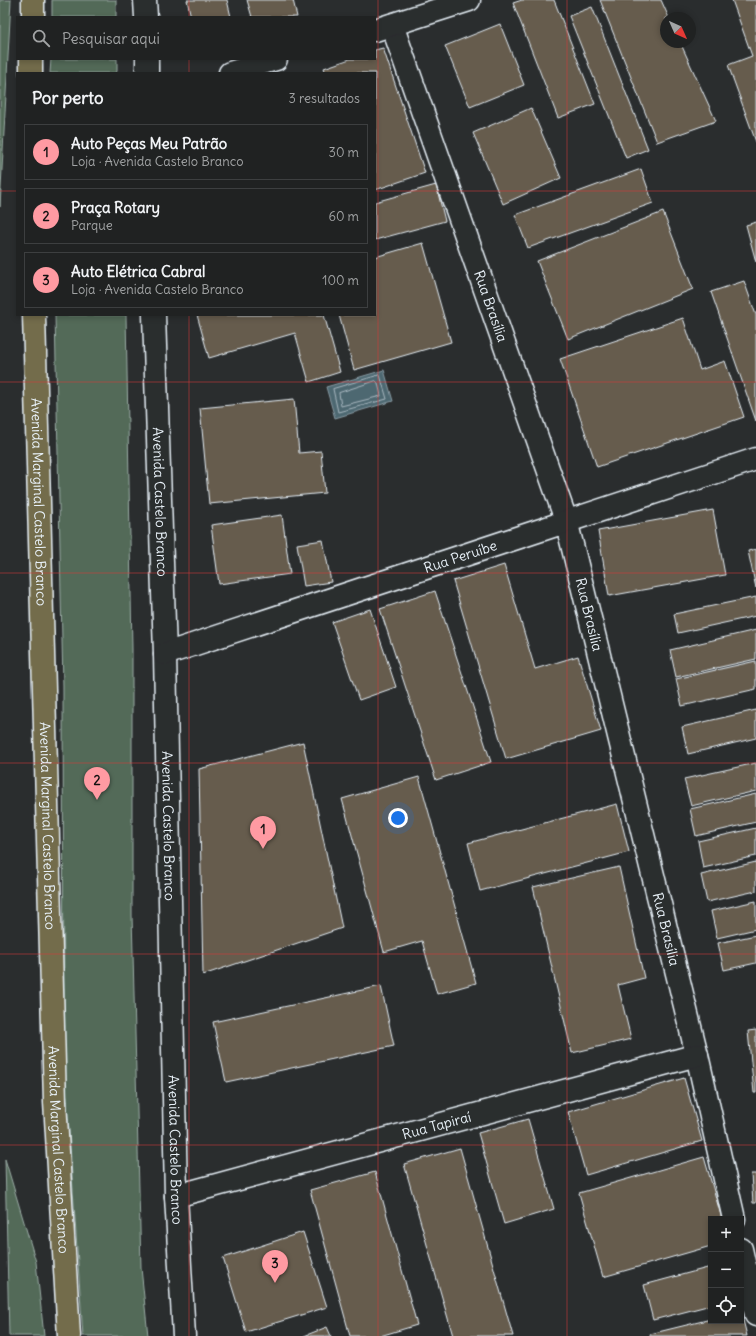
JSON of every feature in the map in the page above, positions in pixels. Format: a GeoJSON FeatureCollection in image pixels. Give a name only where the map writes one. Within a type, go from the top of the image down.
{"type":"FeatureCollection","features":[{"type":"Feature","properties":{"kind":"main road"},"geometry":{"type":"LineString","coordinates":[[33,0],[33,16]]}},
{"type":"Feature","properties":{"kind":"main road"},"geometry":{"type":"LineString","coordinates":[[31,72],[32,60]]}},
{"type":"Feature","properties":{"kind":"main road","name":"Avenida Marginal Castelo Branco"},"geometry":{"type":"LineString","coordinates":[[34,316],[54,1102],[69,1336]]}},
{"type":"Feature","properties":{"kind":"street"},"geometry":{"type":"LineString","coordinates":[[145,0],[146,16]]}},
{"type":"Feature","properties":{"kind":"street"},"geometry":{"type":"LineString","coordinates":[[384,27],[469,0]]}},
{"type":"Feature","properties":{"kind":"street","name":"Rua Brasília"},"geometry":{"type":"LineString","coordinates":[[384,27],[566,520],[697,1055],[733,1216]]}},
{"type":"Feature","properties":{"kind":"street"},"geometry":{"type":"LineString","coordinates":[[147,60],[147,72]]}},
{"type":"Feature","properties":{"kind":"street"},"geometry":{"type":"LineString","coordinates":[[233,72],[273,60]]}},
{"type":"Feature","properties":{"kind":"street","name":"Avenida Castelo Branco"},"geometry":{"type":"LineString","coordinates":[[154,316],[165,654],[176,1196],[184,1336]]}},
{"type":"Feature","properties":{"kind":"street","name":"Rua Peruíbe"},"geometry":{"type":"LineString","coordinates":[[165,654],[566,520],[756,459]]}},
{"type":"Feature","properties":{"kind":"street","name":"Rua Tapiraí"},"geometry":{"type":"LineString","coordinates":[[176,1196],[697,1055]]}},
{"type":"Feature","properties":{"kind":"street"},"geometry":{"type":"LineString","coordinates":[[742,1252],[756,1315]]}},
{"type":"Feature","properties":{"kind":"green space"},"geometry":{"type":"Polygon","coordinates":[[[0,0],[11,0],[0,207],[0,0]]]}},
{"type":"Feature","properties":{"kind":"green space"},"geometry":{"type":"Polygon","coordinates":[[[52,0],[116,0],[116,16],[52,16],[52,0]]]}},
{"type":"Feature","properties":{"kind":"green space"},"geometry":{"type":"Polygon","coordinates":[[[51,60],[117,60],[116,72],[50,72],[51,60]]]}},
{"type":"Feature","properties":{"kind":"green space"},"geometry":{"type":"Polygon","coordinates":[[[55,316],[126,316],[132,649],[132,915],[141,1268],[148,1336],[83,1336],[64,1058],[63,686],[55,316]]]}},
{"type":"Feature","properties":{"kind":"green space"},"geometry":{"type":"Polygon","coordinates":[[[5,1159],[36,1262],[44,1336],[9,1336],[5,1159]]]}},
{"type":"Feature","properties":{"kind":"water"},"geometry":{"type":"Polygon","coordinates":[[[384,370],[393,401],[335,418],[326,387],[384,370]]]}},
{"type":"Feature","properties":{"kind":"building"},"geometry":{"type":"Polygon","coordinates":[[[187,0],[227,0],[231,16],[191,16],[187,0]]]}},
{"type":"Feature","properties":{"kind":"building"},"geometry":{"type":"Polygon","coordinates":[[[247,0],[293,0],[297,16],[252,16],[247,0]]]}},
{"type":"Feature","properties":{"kind":"building"},"geometry":{"type":"Polygon","coordinates":[[[522,0],[554,0],[595,104],[558,118],[513,3],[522,0]]]}},
{"type":"Feature","properties":{"kind":"building"},"geometry":{"type":"Polygon","coordinates":[[[600,0],[661,0],[666,12],[660,12],[660,48],[683,48],[716,121],[657,142],[600,0]]]}},
{"type":"Feature","properties":{"kind":"building"},"geometry":{"type":"Polygon","coordinates":[[[732,0],[756,0],[756,142],[728,65],[752,56],[732,0]]]}},
{"type":"Feature","properties":{"kind":"building"},"geometry":{"type":"Polygon","coordinates":[[[592,7],[648,149],[626,158],[569,16],[592,7]]]}},
{"type":"Feature","properties":{"kind":"building"},"geometry":{"type":"Polygon","coordinates":[[[500,24],[524,85],[470,107],[445,46],[500,24]]]}},
{"type":"Feature","properties":{"kind":"building"},"geometry":{"type":"Polygon","coordinates":[[[383,48],[425,173],[376,190],[376,72],[326,72],[324,68],[347,60],[376,60],[376,50],[383,48]]]}},
{"type":"Feature","properties":{"kind":"building"},"geometry":{"type":"Polygon","coordinates":[[[531,108],[561,178],[503,204],[473,133],[531,108]]]}},
{"type":"Feature","properties":{"kind":"building"},"geometry":{"type":"Polygon","coordinates":[[[641,169],[653,203],[528,248],[515,215],[641,169]]]}},
{"type":"Feature","properties":{"kind":"building"},"geometry":{"type":"Polygon","coordinates":[[[436,185],[445,221],[376,240],[376,202],[436,185]]]}},
{"type":"Feature","properties":{"kind":"building"},"geometry":{"type":"Polygon","coordinates":[[[663,212],[693,289],[568,339],[537,261],[663,212]]]}},
{"type":"Feature","properties":{"kind":"building"},"geometry":{"type":"Polygon","coordinates":[[[756,222],[756,262],[746,225],[756,222]]]}},
{"type":"Feature","properties":{"kind":"building"},"geometry":{"type":"Polygon","coordinates":[[[423,243],[451,342],[354,370],[339,316],[376,316],[376,257],[423,243]]]}},
{"type":"Feature","properties":{"kind":"building"},"geometry":{"type":"Polygon","coordinates":[[[744,281],[756,315],[756,421],[711,292],[744,281]]]}},
{"type":"Feature","properties":{"kind":"building"},"geometry":{"type":"Polygon","coordinates":[[[197,316],[324,316],[340,372],[309,382],[295,333],[209,358],[197,316]]]}},
{"type":"Feature","properties":{"kind":"building"},"geometry":{"type":"Polygon","coordinates":[[[683,318],[700,370],[725,361],[744,417],[597,467],[560,359],[683,318]]]}},
{"type":"Feature","properties":{"kind":"building"},"geometry":{"type":"Polygon","coordinates":[[[294,399],[299,453],[321,451],[325,493],[209,504],[200,408],[294,399]]]}},
{"type":"Feature","properties":{"kind":"building"},"geometry":{"type":"Polygon","coordinates":[[[713,510],[725,575],[609,596],[598,531],[713,510]]]}},
{"type":"Feature","properties":{"kind":"building"},"geometry":{"type":"Polygon","coordinates":[[[282,515],[290,574],[219,584],[211,525],[282,515]]]}},
{"type":"Feature","properties":{"kind":"building"},"geometry":{"type":"Polygon","coordinates":[[[323,540],[331,582],[304,586],[297,544],[323,540]]]}},
{"type":"Feature","properties":{"kind":"building"},"geometry":{"type":"Polygon","coordinates":[[[756,549],[756,588],[748,551],[756,549]]]}},
{"type":"Feature","properties":{"kind":"building"},"geometry":{"type":"Polygon","coordinates":[[[504,565],[535,669],[578,656],[601,731],[506,759],[453,581],[504,565]]]}},
{"type":"Feature","properties":{"kind":"building"},"geometry":{"type":"Polygon","coordinates":[[[435,591],[491,762],[436,780],[380,609],[435,591]]]}},
{"type":"Feature","properties":{"kind":"building"},"geometry":{"type":"Polygon","coordinates":[[[756,597],[756,616],[678,633],[674,614],[756,597]]]}},
{"type":"Feature","properties":{"kind":"building"},"geometry":{"type":"Polygon","coordinates":[[[370,609],[396,687],[359,700],[332,622],[370,609]]]}},
{"type":"Feature","properties":{"kind":"building"},"geometry":{"type":"Polygon","coordinates":[[[756,630],[756,659],[676,677],[670,650],[756,630]]]}},
{"type":"Feature","properties":{"kind":"building"},"geometry":{"type":"Polygon","coordinates":[[[756,661],[756,689],[682,706],[676,679],[756,661]]]}},
{"type":"Feature","properties":{"kind":"building"},"geometry":{"type":"Polygon","coordinates":[[[756,710],[756,738],[688,754],[682,727],[756,710]]]}},
{"type":"Feature","properties":{"kind":"building"},"geometry":{"type":"Polygon","coordinates":[[[303,742],[342,928],[203,975],[199,769],[303,742]]]}},
{"type":"Feature","properties":{"kind":"building"},"geometry":{"type":"Polygon","coordinates":[[[756,763],[756,791],[691,806],[684,779],[756,763]]]}},
{"type":"Feature","properties":{"kind":"building"},"geometry":{"type":"Polygon","coordinates":[[[419,777],[476,983],[437,994],[422,941],[384,952],[342,799],[419,777]]]}},
{"type":"Feature","properties":{"kind":"building"},"geometry":{"type":"Polygon","coordinates":[[[756,794],[756,822],[696,836],[690,809],[756,794]]]}},
{"type":"Feature","properties":{"kind":"building"},"geometry":{"type":"Polygon","coordinates":[[[617,804],[629,852],[480,891],[468,843],[617,804]]]}},
{"type":"Feature","properties":{"kind":"building"},"geometry":{"type":"Polygon","coordinates":[[[756,828],[756,856],[703,868],[698,841],[756,828]]]}},
{"type":"Feature","properties":{"kind":"building"},"geometry":{"type":"Polygon","coordinates":[[[756,862],[756,891],[707,902],[701,875],[756,862]]]}},
{"type":"Feature","properties":{"kind":"building"},"geometry":{"type":"Polygon","coordinates":[[[619,867],[644,978],[618,985],[631,1039],[572,1053],[533,887],[619,867]]]}},
{"type":"Feature","properties":{"kind":"building"},"geometry":{"type":"Polygon","coordinates":[[[756,901],[756,929],[717,938],[711,911],[756,901]]]}},
{"type":"Feature","properties":{"kind":"building"},"geometry":{"type":"Polygon","coordinates":[[[756,935],[756,963],[724,970],[718,943],[756,935]]]}},
{"type":"Feature","properties":{"kind":"building"},"geometry":{"type":"Polygon","coordinates":[[[381,986],[394,1046],[226,1082],[213,1022],[381,986]]]}},
{"type":"Feature","properties":{"kind":"building"},"geometry":{"type":"Polygon","coordinates":[[[756,1030],[756,1093],[754,1093],[748,1031],[756,1030]]]}},
{"type":"Feature","properties":{"kind":"building"},"geometry":{"type":"Polygon","coordinates":[[[684,1078],[702,1141],[586,1175],[568,1112],[684,1078]]]}},
{"type":"Feature","properties":{"kind":"building"},"geometry":{"type":"Polygon","coordinates":[[[528,1119],[554,1209],[504,1224],[478,1133],[528,1119]]]}},
{"type":"Feature","properties":{"kind":"building"},"geometry":{"type":"Polygon","coordinates":[[[460,1148],[513,1336],[453,1336],[404,1164],[460,1148]]]}},
{"type":"Feature","properties":{"kind":"building"},"geometry":{"type":"Polygon","coordinates":[[[704,1157],[721,1216],[708,1216],[708,1247],[603,1277],[579,1193],[704,1157]]]}},
{"type":"Feature","properties":{"kind":"building"},"geometry":{"type":"Polygon","coordinates":[[[375,1172],[417,1325],[380,1336],[350,1336],[310,1190],[375,1172]]]}},
{"type":"Feature","properties":{"kind":"building"},"geometry":{"type":"Polygon","coordinates":[[[751,1174],[756,1174],[756,1203],[753,1203],[751,1174]]]}},
{"type":"Feature","properties":{"kind":"building"},"geometry":{"type":"Polygon","coordinates":[[[303,1232],[327,1307],[246,1332],[223,1258],[303,1232]]]}},
{"type":"Feature","properties":{"kind":"building"},"geometry":{"type":"Polygon","coordinates":[[[708,1268],[708,1306],[653,1320],[644,1285],[708,1268]]]}},
{"type":"Feature","properties":{"kind":"building"},"geometry":{"type":"Polygon","coordinates":[[[708,1320],[708,1324],[744,1324],[747,1336],[650,1336],[650,1334],[708,1320]]]}},
{"type":"Feature","properties":{"kind":"building"},"geometry":{"type":"Polygon","coordinates":[[[327,1327],[331,1336],[304,1336],[327,1327]]]}},
{"type":"Feature","properties":{"kind":"place","name":"Praça Rotary"},"geometry":{"type":"Point","coordinates":[97,800]}},
{"type":"Feature","properties":{"kind":"place","name":"Auto Peças Meu Patrão"},"geometry":{"type":"Point","coordinates":[263,849]}},
{"type":"Feature","properties":{"kind":"place","name":"Auto Elétrica Cabral"},"geometry":{"type":"Point","coordinates":[275,1283]}}]}
